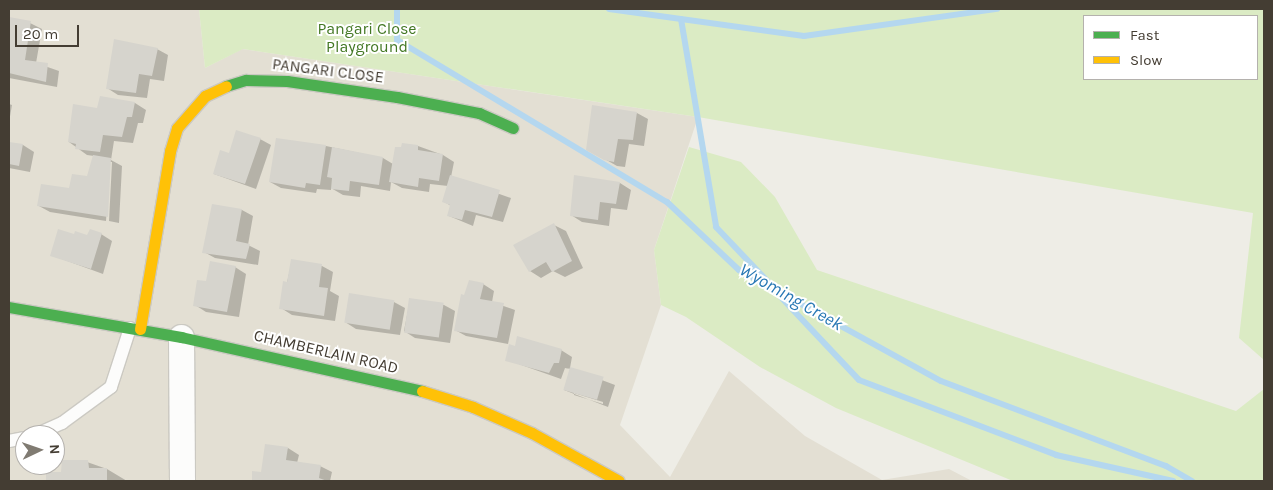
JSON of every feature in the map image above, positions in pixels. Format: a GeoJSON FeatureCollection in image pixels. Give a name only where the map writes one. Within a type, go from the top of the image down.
{"type":"FeatureCollection","features":[{"type":"Feature","properties":{"kind":"street","name":"PANGARI CLOSE"},"geometry":{"type":"LineString","coordinates":[[135,329],[170,151],[177,128],[189,111],[205,96],[246,80],[287,81],[397,97],[479,114],[513,128]]}},
{"type":"Feature","properties":{"kind":"street","name":"CHAMBERLAIN ROAD"},"geometry":{"type":"LineString","coordinates":[[9,307],[181,337],[360,375],[473,407],[532,434],[619,481]]}},
{"type":"Feature","properties":{"kind":"street"},"geometry":{"type":"LineString","coordinates":[[181,337],[182,481]]}},
{"type":"Feature","properties":{"kind":"lane"},"geometry":{"type":"LineString","coordinates":[[58,425],[111,387],[135,329]]}},
{"type":"Feature","properties":{"kind":"shaded area"},"geometry":{"type":"Polygon","coordinates":[[[9,9],[199,9],[205,68],[242,49],[698,117],[654,250],[661,305],[620,425],[670,477],[729,371],[805,436],[882,480],[949,469],[972,481],[9,481],[9,9]]]}},
{"type":"Feature","properties":{"kind":"green space","name":"Pangari Close Playground"},"geometry":{"type":"Polygon","coordinates":[[[199,9],[1264,9],[1264,360],[1239,338],[1253,213],[698,117],[243,49],[205,68],[199,9]]]}},
{"type":"Feature","properties":{"kind":"green space"},"geometry":{"type":"Polygon","coordinates":[[[689,147],[741,162],[775,197],[817,270],[1236,411],[1264,389],[1264,481],[1013,481],[836,408],[760,367],[686,317],[661,305],[654,250],[689,147]]]}},
{"type":"Feature","properties":{"kind":"building"},"geometry":{"type":"Polygon","coordinates":[[[9,17],[31,21],[25,60],[48,63],[46,82],[9,73],[9,17]]]}},
{"type":"Feature","properties":{"kind":"building"},"geometry":{"type":"Polygon","coordinates":[[[114,39],[158,48],[152,76],[139,74],[136,93],[106,89],[114,39]]]}},
{"type":"Feature","properties":{"kind":"building"},"geometry":{"type":"Polygon","coordinates":[[[100,96],[135,102],[132,117],[127,117],[122,137],[103,135],[100,152],[75,149],[76,144],[68,142],[73,104],[97,108],[100,96]]]}},
{"type":"Feature","properties":{"kind":"building"},"geometry":{"type":"Polygon","coordinates":[[[592,105],[637,112],[633,140],[618,139],[614,162],[604,160],[586,150],[592,105]]]}},
{"type":"Feature","properties":{"kind":"building"},"geometry":{"type":"Polygon","coordinates":[[[236,130],[261,138],[245,184],[213,174],[220,150],[229,153],[236,130]]]}},
{"type":"Feature","properties":{"kind":"building"},"geometry":{"type":"Polygon","coordinates":[[[276,138],[326,145],[320,185],[306,183],[305,188],[269,182],[276,138]]]}},
{"type":"Feature","properties":{"kind":"building"},"geometry":{"type":"Polygon","coordinates":[[[9,142],[23,144],[19,166],[9,164],[9,142]]]}},
{"type":"Feature","properties":{"kind":"building"},"geometry":{"type":"Polygon","coordinates":[[[402,143],[418,145],[418,150],[443,154],[439,181],[419,178],[418,187],[389,182],[395,147],[401,147],[402,143]]]}},
{"type":"Feature","properties":{"kind":"building"},"geometry":{"type":"Polygon","coordinates":[[[332,147],[383,157],[379,185],[350,181],[349,191],[331,189],[332,178],[327,177],[332,147]]]}},
{"type":"Feature","properties":{"kind":"building"},"geometry":{"type":"Polygon","coordinates":[[[93,155],[111,158],[108,217],[37,206],[41,184],[69,188],[72,174],[87,176],[93,155]]]}},
{"type":"Feature","properties":{"kind":"building"},"geometry":{"type":"Polygon","coordinates":[[[450,175],[500,190],[492,217],[465,210],[462,220],[447,216],[450,205],[442,202],[450,175]]]}},
{"type":"Feature","properties":{"kind":"building"},"geometry":{"type":"Polygon","coordinates":[[[574,175],[620,182],[616,204],[600,202],[598,220],[570,216],[574,175]]]}},
{"type":"Feature","properties":{"kind":"building"},"geometry":{"type":"Polygon","coordinates":[[[212,204],[242,209],[236,241],[250,244],[246,259],[202,253],[212,204]]]}},
{"type":"Feature","properties":{"kind":"building"},"geometry":{"type":"Polygon","coordinates":[[[554,223],[572,261],[552,272],[546,262],[529,272],[513,245],[554,223]]]}},
{"type":"Feature","properties":{"kind":"building"},"geometry":{"type":"Polygon","coordinates":[[[58,229],[74,234],[75,231],[87,235],[90,229],[102,233],[91,269],[50,256],[58,229]]]}},
{"type":"Feature","properties":{"kind":"building"},"geometry":{"type":"Polygon","coordinates":[[[291,259],[322,264],[319,287],[328,288],[324,316],[279,309],[283,281],[287,282],[291,259]]]}},
{"type":"Feature","properties":{"kind":"building"},"geometry":{"type":"Polygon","coordinates":[[[210,261],[236,266],[227,312],[193,306],[197,280],[206,281],[210,261]]]}},
{"type":"Feature","properties":{"kind":"building"},"geometry":{"type":"Polygon","coordinates":[[[469,280],[484,283],[480,299],[504,303],[497,338],[454,331],[461,294],[464,295],[469,280]]]}},
{"type":"Feature","properties":{"kind":"building"},"geometry":{"type":"Polygon","coordinates":[[[349,293],[394,300],[390,330],[344,323],[349,293]]]}},
{"type":"Feature","properties":{"kind":"building"},"geometry":{"type":"Polygon","coordinates":[[[409,298],[444,303],[439,338],[404,333],[409,298]]]}},
{"type":"Feature","properties":{"kind":"building"},"geometry":{"type":"Polygon","coordinates":[[[517,336],[562,349],[559,363],[554,363],[549,373],[505,361],[509,344],[515,346],[517,336]]]}},
{"type":"Feature","properties":{"kind":"building"},"geometry":{"type":"Polygon","coordinates":[[[570,367],[604,377],[597,400],[563,390],[570,367]]]}},
{"type":"Feature","properties":{"kind":"building"},"geometry":{"type":"Polygon","coordinates":[[[265,444],[288,447],[286,460],[321,465],[319,478],[327,481],[252,481],[252,471],[261,472],[265,444]]]}},
{"type":"Feature","properties":{"kind":"building"},"geometry":{"type":"Polygon","coordinates":[[[65,460],[88,460],[89,468],[107,468],[107,481],[46,481],[46,475],[65,475],[65,460]]]}},
{"type":"Feature","properties":{"kind":"waterway","name":"Wyoming Creek"},"geometry":{"type":"LineString","coordinates":[[397,9],[397,40],[667,202],[739,270],[941,381],[1166,466],[1192,481]]}},
{"type":"Feature","properties":{"kind":"waterway"},"geometry":{"type":"LineString","coordinates":[[609,9],[804,36],[997,9]]}},
{"type":"Feature","properties":{"kind":"waterway"},"geometry":{"type":"LineString","coordinates":[[681,19],[716,227],[770,284]]}},
{"type":"Feature","properties":{"kind":"waterway"},"geometry":{"type":"LineString","coordinates":[[778,294],[859,380],[1056,455],[1173,481]]}},
{"type":"Feature","properties":{"kind":"traffic: fast"},"geometry":{"type":"LineString","coordinates":[[226,86],[246,80],[287,81],[397,97],[479,113],[513,128]]}},
{"type":"Feature","properties":{"kind":"traffic: fast"},"geometry":{"type":"LineString","coordinates":[[9,307],[181,337],[422,391]]}},
{"type":"Feature","properties":{"kind":"traffic: slow"},"geometry":{"type":"LineString","coordinates":[[140,329],[170,151],[177,128],[205,96],[226,86]]}},
{"type":"Feature","properties":{"kind":"traffic: slow"},"geometry":{"type":"LineString","coordinates":[[422,391],[473,407],[532,433],[619,481]]}}]}
